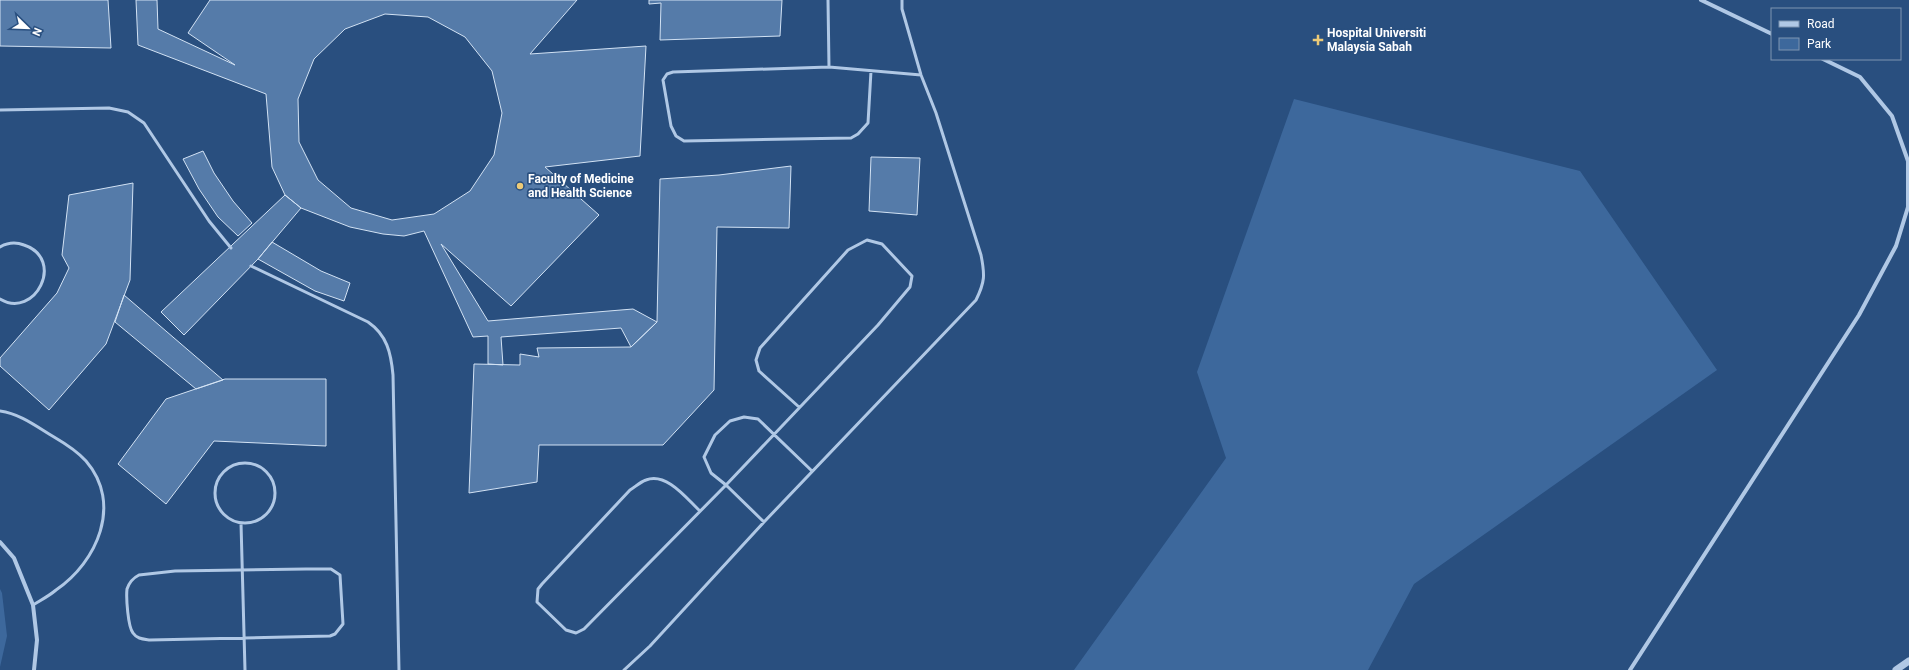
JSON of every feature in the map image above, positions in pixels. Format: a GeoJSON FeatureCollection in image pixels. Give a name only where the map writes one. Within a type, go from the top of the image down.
{"type":"FeatureCollection","features":[{"type":"Feature","properties":{"kind":"street"},"geometry":{"type":"LineString","coordinates":[[1701,0],[1771,34]]}},
{"type":"Feature","properties":{"kind":"street"},"geometry":{"type":"LineString","coordinates":[[1630,670],[1859,315],[1896,246],[1908,207],[1908,161],[1892,116],[1860,77],[1825,60]]}},
{"type":"Feature","properties":{"kind":"street"},"geometry":{"type":"LineString","coordinates":[[0,542],[14,558],[33,605],[37,640],[34,670]]}},
{"type":"Feature","properties":{"kind":"street"},"geometry":{"type":"LineString","coordinates":[[1896,670],[1909,661]]}},
{"type":"Feature","properties":{"kind":"lane"},"geometry":{"type":"LineString","coordinates":[[828,0],[829,67]]}},
{"type":"Feature","properties":{"kind":"lane"},"geometry":{"type":"LineString","coordinates":[[624,670],[650,646],[812,470],[976,300],[982,288],[985,276],[981,255],[936,113],[921,75],[902,9],[902,0]]}},
{"type":"Feature","properties":{"kind":"lane"},"geometry":{"type":"LineString","coordinates":[[872,71],[868,123],[852,138],[684,141],[676,136],[671,126],[663,80],[667,74],[673,72],[829,67],[921,75]]}},
{"type":"Feature","properties":{"kind":"lane"},"geometry":{"type":"LineString","coordinates":[[0,110],[109,108],[128,112],[144,123],[209,221],[231,248]]}},
{"type":"Feature","properties":{"kind":"lane"},"geometry":{"type":"LineString","coordinates":[[700,511],[672,485],[660,479],[646,479],[630,490],[542,584],[538,590],[537,602],[566,630],[576,633],[584,629],[726,485],[878,325],[910,287],[912,276],[882,244],[867,240],[848,250],[760,348],[756,360],[759,371],[799,407]]}},
{"type":"Feature","properties":{"kind":"lane"},"geometry":{"type":"LineString","coordinates":[[0,248],[13,243],[22,244],[31,248],[40,259],[45,273],[38,291],[31,298],[21,302],[12,302],[0,299]]}},
{"type":"Feature","properties":{"kind":"lane"},"geometry":{"type":"LineString","coordinates":[[251,266],[368,322],[377,329],[387,343],[392,358],[393,375],[399,670]]}},
{"type":"Feature","properties":{"kind":"lane"},"geometry":{"type":"LineString","coordinates":[[0,412],[19,415],[72,448],[86,462],[97,480],[104,499],[103,520],[96,542],[86,560],[57,590],[33,605]]}},
{"type":"Feature","properties":{"kind":"lane"},"geometry":{"type":"LineString","coordinates":[[764,522],[726,485],[711,473],[704,457],[715,435],[730,420],[744,417],[758,419],[812,470]]}},
{"type":"Feature","properties":{"kind":"lane"},"geometry":{"type":"LineString","coordinates":[[245,463],[254,464],[263,469],[270,476],[274,485],[275,494],[273,504],[268,513],[260,519],[241,523],[232,520],[224,514],[218,506],[216,487],[220,477],[226,470],[235,465],[245,463]]}},
{"type":"Feature","properties":{"kind":"lane"},"geometry":{"type":"LineString","coordinates":[[241,523],[245,670]]}},
{"type":"Feature","properties":{"kind":"lane"},"geometry":{"type":"LineString","coordinates":[[306,569],[336,571],[340,575],[343,624],[335,634],[330,636],[244,637],[182,640],[141,639],[134,634],[129,625],[127,590],[134,577],[139,575],[175,571],[242,571],[306,569]]}},
{"type":"Feature","properties":{"kind":"green space"},"geometry":{"type":"Polygon","coordinates":[[[1294,99],[1580,171],[1717,370],[1414,584],[1368,670],[1074,670],[1226,458],[1197,372],[1294,99]]]}},
{"type":"Feature","properties":{"kind":"green space"},"geometry":{"type":"Polygon","coordinates":[[[0,589],[2,593],[7,636],[0,667],[0,589]]]}},
{"type":"Feature","properties":{"kind":"building"},"geometry":{"type":"Polygon","coordinates":[[[0,0],[108,0],[111,48],[0,46],[0,0]]]}},
{"type":"Feature","properties":{"kind":"building","name":"Faculty of Medicine and Health Science"},"geometry":{"type":"Polygon","coordinates":[[[136,0],[157,0],[158,29],[235,65],[188,33],[210,0],[577,0],[530,54],[646,46],[640,156],[545,167],[599,215],[511,306],[441,244],[488,321],[633,309],[657,322],[631,347],[621,328],[501,337],[503,365],[488,364],[488,336],[473,337],[424,231],[404,236],[383,234],[350,227],[301,208],[285,195],[272,167],[266,94],[138,45],[136,0]],[[385,14],[345,29],[314,59],[298,99],[299,142],[318,180],[351,208],[392,220],[434,214],[470,191],[494,155],[502,113],[492,71],[465,37],[428,17],[385,14]]]}},
{"type":"Feature","properties":{"kind":"building"},"geometry":{"type":"Polygon","coordinates":[[[649,0],[782,0],[780,36],[660,40],[661,3],[649,4],[649,0]]]}},
{"type":"Feature","properties":{"kind":"building"},"geometry":{"type":"Polygon","coordinates":[[[203,151],[214,173],[233,201],[252,223],[238,236],[218,217],[199,189],[183,159],[203,151]]]}},
{"type":"Feature","properties":{"kind":"building"},"geometry":{"type":"Polygon","coordinates":[[[871,157],[920,158],[917,215],[869,211],[871,157]]]}},
{"type":"Feature","properties":{"kind":"building"},"geometry":{"type":"Polygon","coordinates":[[[791,166],[789,228],[717,227],[714,390],[663,445],[539,445],[537,482],[469,493],[474,364],[520,365],[520,354],[539,357],[537,348],[631,347],[657,322],[660,179],[719,175],[791,166]]]}},
{"type":"Feature","properties":{"kind":"building"},"geometry":{"type":"Polygon","coordinates":[[[133,183],[130,280],[106,344],[49,410],[0,366],[0,358],[57,293],[69,268],[62,255],[69,195],[133,183]]]}},
{"type":"Feature","properties":{"kind":"building"},"geometry":{"type":"Polygon","coordinates":[[[285,195],[301,208],[258,259],[184,335],[161,312],[285,195]]]}},
{"type":"Feature","properties":{"kind":"building"},"geometry":{"type":"Polygon","coordinates":[[[272,242],[321,271],[350,283],[344,301],[315,291],[258,259],[272,242]]]}},
{"type":"Feature","properties":{"kind":"building"},"geometry":{"type":"Polygon","coordinates":[[[124,295],[223,380],[196,389],[115,322],[124,295]]]}},
{"type":"Feature","properties":{"kind":"building"},"geometry":{"type":"Polygon","coordinates":[[[225,379],[326,379],[326,446],[214,441],[166,504],[118,464],[166,399],[225,379]]]}},
{"type":"Feature","properties":{"kind":"place","name":"Hospital Universiti Malaysia Sabah"},"geometry":{"type":"Point","coordinates":[1318,40]}},
{"type":"Feature","properties":{"kind":"place","name":"Faculty of Medicine and Health Science"},"geometry":{"type":"Point","coordinates":[520,186]}}]}
